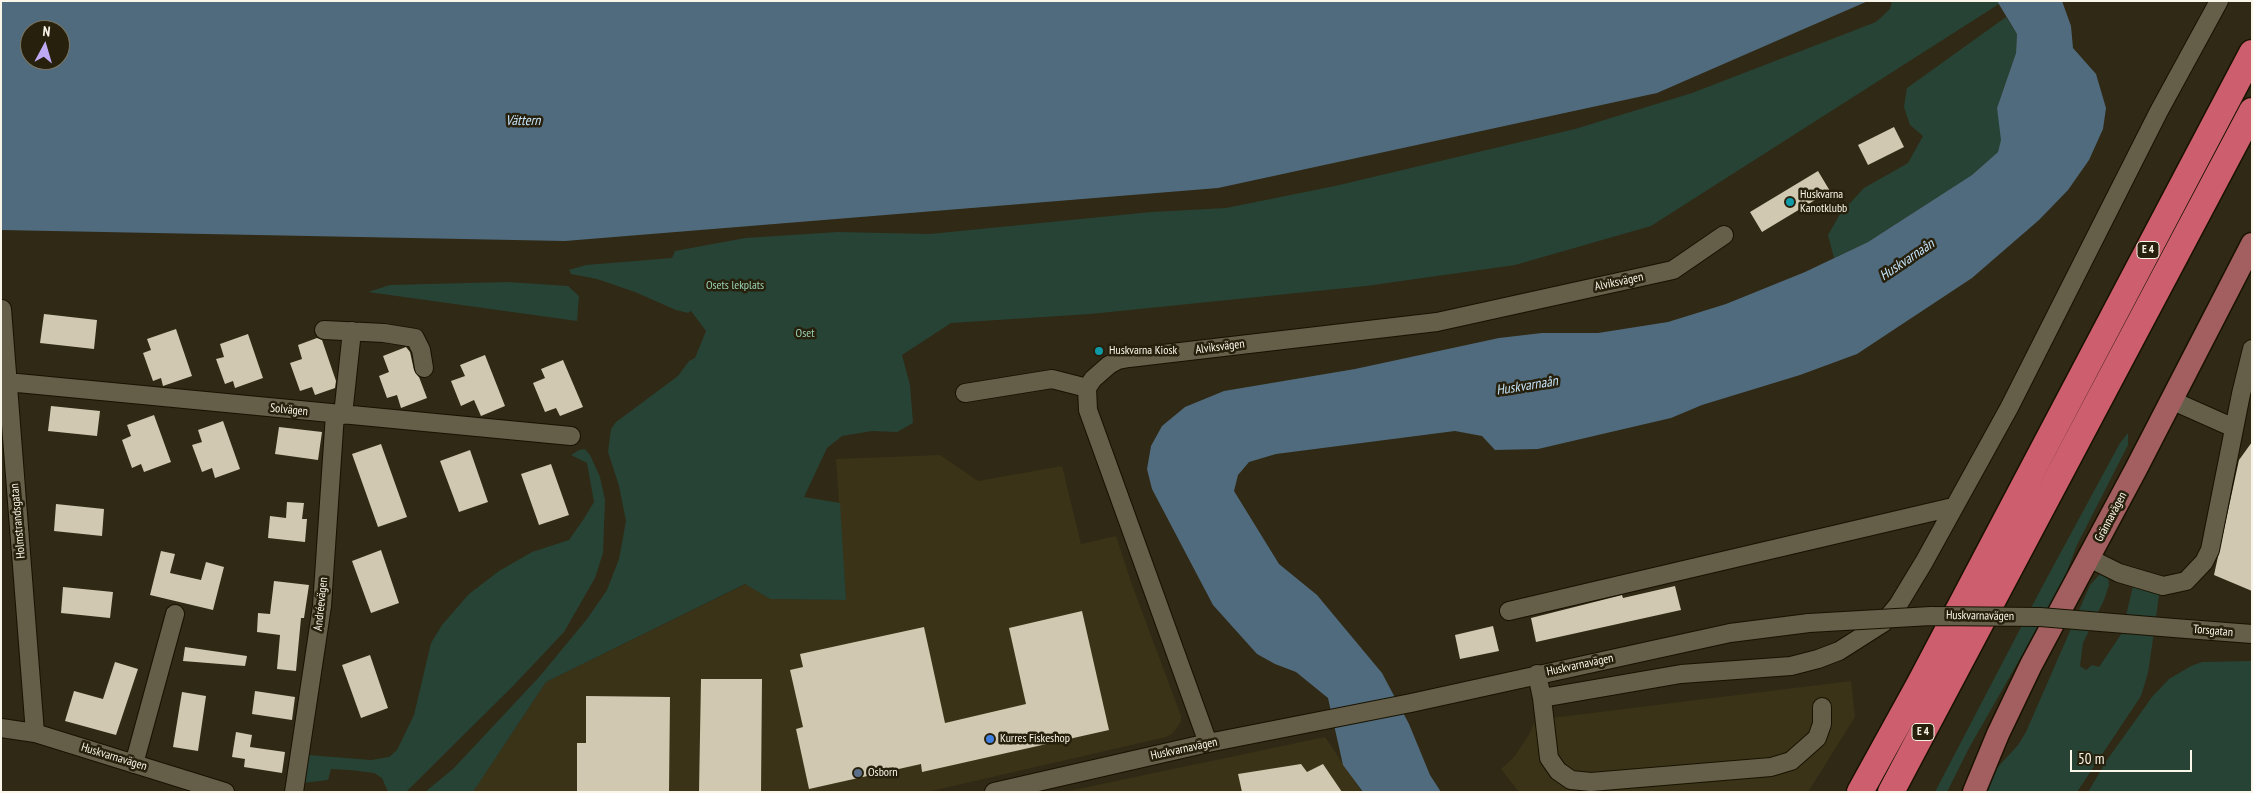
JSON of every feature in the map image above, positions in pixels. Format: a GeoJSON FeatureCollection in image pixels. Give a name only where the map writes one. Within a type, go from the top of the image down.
{"type":"FeatureCollection","features":[{"type":"Feature","properties":{"kind":"highway","name":"E 4"},"geometry":{"type":"LineString","coordinates":[[1860,792],[1919,684],[2252,53]]}},
{"type":"Feature","properties":{"kind":"highway","name":"E 4"},"geometry":{"type":"LineString","coordinates":[[1891,792],[2252,111]]}},
{"type":"Feature","properties":{"kind":"highway"},"geometry":{"type":"LineString","coordinates":[[1909,792],[1955,672]]}},
{"type":"Feature","properties":{"kind":"main road","name":"Grännavägen"},"geometry":{"type":"LineString","coordinates":[[1974,792],[1998,734],[2031,665],[2089,558],[2252,244]]}},
{"type":"Feature","properties":{"kind":"street"},"geometry":{"type":"LineString","coordinates":[[1542,698],[1681,674],[1790,666],[1839,651],[1883,624],[1898,605],[1924,562],[2009,408],[2159,111],[2219,1]]}},
{"type":"Feature","properties":{"kind":"street","name":"Alviksvägen"},"geometry":{"type":"LineString","coordinates":[[1087,388],[1100,373],[1118,360],[1437,322],[1673,270],[1724,235]]}},
{"type":"Feature","properties":{"kind":"street","name":"Holmstrandsgatan"},"geometry":{"type":"LineString","coordinates":[[2,309],[35,733]]}},
{"type":"Feature","properties":{"kind":"street"},"geometry":{"type":"LineString","coordinates":[[324,330],[415,338],[422,350],[424,368]]}},
{"type":"Feature","properties":{"kind":"street","name":"Andréevägen"},"geometry":{"type":"LineString","coordinates":[[294,792],[322,606],[339,414],[352,331]]}},
{"type":"Feature","properties":{"kind":"street"},"geometry":{"type":"LineString","coordinates":[[2089,558],[2119,573],[2163,586],[2186,581],[2204,562],[2210,550],[2252,349]]}},
{"type":"Feature","properties":{"kind":"street"},"geometry":{"type":"LineString","coordinates":[[965,393],[1052,379],[1087,388],[1088,410],[1208,743]]}},
{"type":"Feature","properties":{"kind":"street","name":"Solvägen"},"geometry":{"type":"LineString","coordinates":[[7,382],[572,436]]}},
{"type":"Feature","properties":{"kind":"street"},"geometry":{"type":"LineString","coordinates":[[2171,400],[2234,428]]}},
{"type":"Feature","properties":{"kind":"street"},"geometry":{"type":"LineString","coordinates":[[1509,612],[1953,507]]}},
{"type":"Feature","properties":{"kind":"street"},"geometry":{"type":"LineString","coordinates":[[134,764],[175,614]]}},
{"type":"Feature","properties":{"kind":"street","name":"Huskvarnavägen"},"geometry":{"type":"LineString","coordinates":[[994,792],[1208,743],[1304,726],[1730,632],[1809,623],[1931,616],[2040,617],[2174,628]]}},
{"type":"Feature","properties":{"kind":"street","name":"Torsgatan"},"geometry":{"type":"LineString","coordinates":[[2174,628],[2252,634]]}},
{"type":"Feature","properties":{"kind":"street"},"geometry":{"type":"LineString","coordinates":[[1537,674],[1542,698],[1549,758],[1558,771],[1571,780],[1591,782],[1771,767],[1791,761],[1817,738],[1822,724],[1822,707]]}},
{"type":"Feature","properties":{"kind":"street","name":"Huskvarnavägen"},"geometry":{"type":"LineString","coordinates":[[1,728],[35,733],[225,792]]}},
{"type":"Feature","properties":{"kind":"shaded area"},"geometry":{"type":"Polygon","coordinates":[[[940,455],[978,481],[1062,466],[1081,544],[1116,536],[1131,582],[1181,716],[1181,722],[1172,734],[1166,737],[927,792],[473,792],[546,682],[746,584],[770,599],[846,600],[836,459],[940,455]]]}},
{"type":"Feature","properties":{"kind":"shaded area"},"geometry":{"type":"Polygon","coordinates":[[[1851,681],[1855,717],[1808,792],[1519,792],[1501,769],[1515,756],[1530,733],[1535,720],[1851,681]]]}},
{"type":"Feature","properties":{"kind":"shaded area"},"geometry":{"type":"Polygon","coordinates":[[[1325,737],[1362,792],[1064,792],[1325,737]]]}},
{"type":"Feature","properties":{"kind":"green space","name":"Oset"},"geometry":{"type":"Polygon","coordinates":[[[1892,1],[1997,1],[1999,4],[1651,226],[1515,265],[1366,286],[1090,314],[951,323],[902,355],[910,385],[913,423],[897,432],[872,431],[842,436],[827,448],[804,497],[840,503],[846,600],[770,599],[745,584],[546,682],[473,792],[425,792],[454,768],[540,676],[587,619],[607,590],[619,559],[626,521],[619,486],[608,452],[611,429],[616,422],[678,376],[689,361],[695,358],[706,331],[691,311],[688,313],[676,310],[635,292],[597,279],[571,274],[569,270],[586,265],[672,258],[675,251],[745,238],[838,232],[930,234],[1151,212],[1226,208],[1335,186],[1575,129],[1692,93],[1876,22],[1890,9],[1892,1]]]}},
{"type":"Feature","properties":{"kind":"green space"},"geometry":{"type":"Polygon","coordinates":[[[2006,17],[2017,34],[2016,53],[1997,108],[2002,140],[1998,152],[1972,175],[1868,242],[1834,258],[1828,235],[1840,214],[1864,188],[1908,163],[1923,136],[1910,125],[1904,107],[1907,88],[2006,17]]]}},
{"type":"Feature","properties":{"kind":"green space"},"geometry":{"type":"Polygon","coordinates":[[[508,282],[568,286],[579,296],[577,321],[368,292],[390,285],[508,282]]]}},
{"type":"Feature","properties":{"kind":"green space"},"geometry":{"type":"Polygon","coordinates":[[[2128,433],[2128,445],[2077,545],[2061,587],[1969,748],[1947,792],[1935,792],[2042,587],[2120,443],[2128,433]]]}},
{"type":"Feature","properties":{"kind":"green space"},"geometry":{"type":"Polygon","coordinates":[[[585,449],[590,455],[600,477],[605,500],[603,553],[595,578],[564,632],[514,685],[406,792],[388,792],[382,778],[374,773],[350,770],[331,769],[328,780],[303,783],[308,755],[371,760],[389,757],[397,750],[414,715],[431,643],[442,625],[469,594],[499,571],[532,552],[569,540],[583,520],[594,502],[587,463],[571,455],[585,449]]]}},
{"type":"Feature","properties":{"kind":"green space"},"geometry":{"type":"Polygon","coordinates":[[[2101,573],[2108,577],[2109,585],[2104,600],[2083,643],[2080,666],[2086,670],[2092,665],[2099,667],[2122,633],[2133,586],[2155,589],[2159,595],[2148,673],[2141,696],[2077,792],[1986,792],[1997,768],[2018,745],[2026,732],[2090,585],[2101,573]]]}},
{"type":"Feature","properties":{"kind":"green space"},"geometry":{"type":"Polygon","coordinates":[[[2252,661],[2252,792],[2088,792],[2107,760],[2152,697],[2169,679],[2202,662],[2252,661]]]}},
{"type":"Feature","properties":{"kind":"water","name":"Vättern"},"geometry":{"type":"Polygon","coordinates":[[[1,1],[1868,1],[1657,93],[1218,188],[565,241],[1,230],[1,1]]]}},
{"type":"Feature","properties":{"kind":"water","name":"Huskvarnaån"},"geometry":{"type":"Polygon","coordinates":[[[1997,1],[2062,1],[2071,26],[2073,48],[2096,74],[2106,108],[2103,129],[2089,160],[2068,190],[2039,220],[1972,278],[1857,354],[1800,375],[1702,405],[1671,418],[1538,449],[1495,450],[1482,436],[1455,431],[1276,454],[1249,462],[1238,475],[1234,491],[1279,564],[1317,595],[1382,673],[1409,724],[1430,775],[1441,792],[1363,792],[1343,765],[1328,698],[1296,672],[1275,664],[1257,654],[1213,605],[1152,489],[1147,469],[1151,446],[1162,426],[1185,407],[1224,391],[1355,369],[1499,338],[1542,333],[1598,333],[1668,322],[1726,304],[1805,272],[1868,242],[1972,175],[1998,152],[2001,140],[1997,108],[2016,53],[2017,34],[1997,1]]]}},
{"type":"Feature","properties":{"kind":"building"},"geometry":{"type":"Polygon","coordinates":[[[1894,127],[1904,147],[1868,165],[1858,145],[1894,127]]]}},
{"type":"Feature","properties":{"kind":"building","name":"Huskvarna Kanotklubb"},"geometry":{"type":"Polygon","coordinates":[[[1818,171],[1830,191],[1762,232],[1750,212],[1818,171]]]}},
{"type":"Feature","properties":{"kind":"building"},"geometry":{"type":"Polygon","coordinates":[[[44,314],[97,320],[94,349],[40,343],[44,314]]]}},
{"type":"Feature","properties":{"kind":"building"},"geometry":{"type":"Polygon","coordinates":[[[176,329],[192,376],[163,386],[161,378],[153,381],[143,353],[151,350],[147,339],[176,329]]]}},
{"type":"Feature","properties":{"kind":"building"},"geometry":{"type":"Polygon","coordinates":[[[248,334],[263,378],[235,388],[233,381],[225,384],[216,359],[224,357],[220,344],[248,334]]]}},
{"type":"Feature","properties":{"kind":"building"},"geometry":{"type":"Polygon","coordinates":[[[317,338],[322,340],[336,381],[335,388],[315,395],[312,387],[300,391],[290,363],[302,359],[298,345],[317,338]]]}},
{"type":"Feature","properties":{"kind":"building"},"geometry":{"type":"Polygon","coordinates":[[[406,347],[410,352],[414,370],[419,377],[427,398],[401,408],[397,395],[387,398],[379,376],[389,372],[383,356],[406,347]]]}},
{"type":"Feature","properties":{"kind":"building"},"geometry":{"type":"Polygon","coordinates":[[[485,355],[505,406],[481,416],[474,400],[461,406],[451,381],[465,376],[460,365],[485,355]]]}},
{"type":"Feature","properties":{"kind":"building"},"geometry":{"type":"Polygon","coordinates":[[[563,360],[583,407],[560,416],[556,408],[545,412],[533,383],[545,378],[541,369],[563,360]]]}},
{"type":"Feature","properties":{"kind":"building"},"geometry":{"type":"Polygon","coordinates":[[[51,406],[100,411],[97,436],[48,431],[51,406]]]}},
{"type":"Feature","properties":{"kind":"building"},"geometry":{"type":"Polygon","coordinates":[[[154,415],[171,462],[144,472],[141,464],[132,468],[122,440],[131,436],[127,425],[154,415]]]}},
{"type":"Feature","properties":{"kind":"building"},"geometry":{"type":"Polygon","coordinates":[[[223,421],[240,469],[215,478],[212,468],[202,472],[192,445],[202,442],[198,430],[223,421]]]}},
{"type":"Feature","properties":{"kind":"building"},"geometry":{"type":"Polygon","coordinates":[[[279,427],[322,432],[318,460],[275,454],[279,427]]]}},
{"type":"Feature","properties":{"kind":"building"},"geometry":{"type":"Polygon","coordinates":[[[2252,442],[2252,591],[2214,575],[2239,460],[2252,442]]]}},
{"type":"Feature","properties":{"kind":"building"},"geometry":{"type":"Polygon","coordinates":[[[381,444],[407,517],[378,527],[352,454],[381,444]]]}},
{"type":"Feature","properties":{"kind":"building"},"geometry":{"type":"Polygon","coordinates":[[[470,450],[488,502],[459,512],[440,461],[470,450]]]}},
{"type":"Feature","properties":{"kind":"building"},"geometry":{"type":"Polygon","coordinates":[[[551,464],[569,515],[539,525],[521,474],[551,464]]]}},
{"type":"Feature","properties":{"kind":"building"},"geometry":{"type":"Polygon","coordinates":[[[287,502],[304,503],[302,519],[307,519],[305,542],[268,538],[270,516],[286,518],[287,502]]]}},
{"type":"Feature","properties":{"kind":"building"},"geometry":{"type":"Polygon","coordinates":[[[56,504],[104,509],[102,536],[54,531],[56,504]]]}},
{"type":"Feature","properties":{"kind":"building"},"geometry":{"type":"Polygon","coordinates":[[[381,550],[399,603],[371,613],[352,561],[381,550]]]}},
{"type":"Feature","properties":{"kind":"building"},"geometry":{"type":"Polygon","coordinates":[[[161,551],[175,554],[170,573],[201,580],[206,562],[224,567],[213,610],[150,595],[161,551]]]}},
{"type":"Feature","properties":{"kind":"building"},"geometry":{"type":"Polygon","coordinates":[[[274,581],[309,585],[304,618],[301,618],[296,671],[277,669],[280,635],[257,632],[258,613],[270,614],[274,581]]]}},
{"type":"Feature","properties":{"kind":"building"},"geometry":{"type":"Polygon","coordinates":[[[1675,586],[1681,610],[1536,642],[1531,618],[1622,595],[1623,598],[1675,586]]]}},
{"type":"Feature","properties":{"kind":"building"},"geometry":{"type":"Polygon","coordinates":[[[63,587],[113,592],[110,618],[61,613],[63,587]]]}},
{"type":"Feature","properties":{"kind":"building"},"geometry":{"type":"Polygon","coordinates":[[[1082,611],[1109,730],[922,772],[921,764],[809,789],[796,729],[803,727],[790,670],[803,667],[800,654],[924,627],[945,723],[1026,704],[1009,628],[1082,611]]]}},
{"type":"Feature","properties":{"kind":"building"},"geometry":{"type":"Polygon","coordinates":[[[1493,626],[1499,651],[1460,659],[1455,635],[1493,626]]]}},
{"type":"Feature","properties":{"kind":"building"},"geometry":{"type":"Polygon","coordinates":[[[185,647],[247,656],[245,666],[183,661],[185,647]]]}},
{"type":"Feature","properties":{"kind":"building"},"geometry":{"type":"Polygon","coordinates":[[[370,655],[388,708],[361,718],[342,665],[370,655]]]}},
{"type":"Feature","properties":{"kind":"building"},"geometry":{"type":"Polygon","coordinates":[[[115,662],[138,669],[116,735],[65,721],[74,691],[103,699],[115,662]]]}},
{"type":"Feature","properties":{"kind":"building"},"geometry":{"type":"Polygon","coordinates":[[[701,679],[762,679],[761,792],[699,792],[701,679]]]}},
{"type":"Feature","properties":{"kind":"building"},"geometry":{"type":"Polygon","coordinates":[[[255,691],[295,697],[292,720],[252,714],[255,691]]]}},
{"type":"Feature","properties":{"kind":"building"},"geometry":{"type":"Polygon","coordinates":[[[182,692],[206,696],[198,751],[173,747],[182,692]]]}},
{"type":"Feature","properties":{"kind":"building"},"geometry":{"type":"Polygon","coordinates":[[[586,696],[670,697],[669,792],[577,792],[577,743],[586,743],[586,696]]]}},
{"type":"Feature","properties":{"kind":"building"},"geometry":{"type":"Polygon","coordinates":[[[236,732],[252,735],[250,747],[285,752],[282,773],[244,767],[245,759],[232,757],[236,732]]]}},
{"type":"Feature","properties":{"kind":"building"},"geometry":{"type":"Polygon","coordinates":[[[1301,764],[1307,772],[1323,764],[1342,792],[1242,792],[1238,774],[1301,764]]]}},
{"type":"Feature","properties":{"kind":"place","name":"Huskvarna Kanotklubb"},"geometry":{"type":"Point","coordinates":[1790,202]}},
{"type":"Feature","properties":{"kind":"place","name":"Huskvarna Kiosk"},"geometry":{"type":"Point","coordinates":[1099,351]}},
{"type":"Feature","properties":{"kind":"place","name":"Kurres Fiskeshop"},"geometry":{"type":"Point","coordinates":[990,739]}},
{"type":"Feature","properties":{"kind":"place","name":"Osborn"},"geometry":{"type":"Point","coordinates":[858,773]}},
{"type":"Feature","properties":{"kind":"park label","name":"Osets lekplats"},"geometry":{"type":"Point","coordinates":[735,286]}}]}
